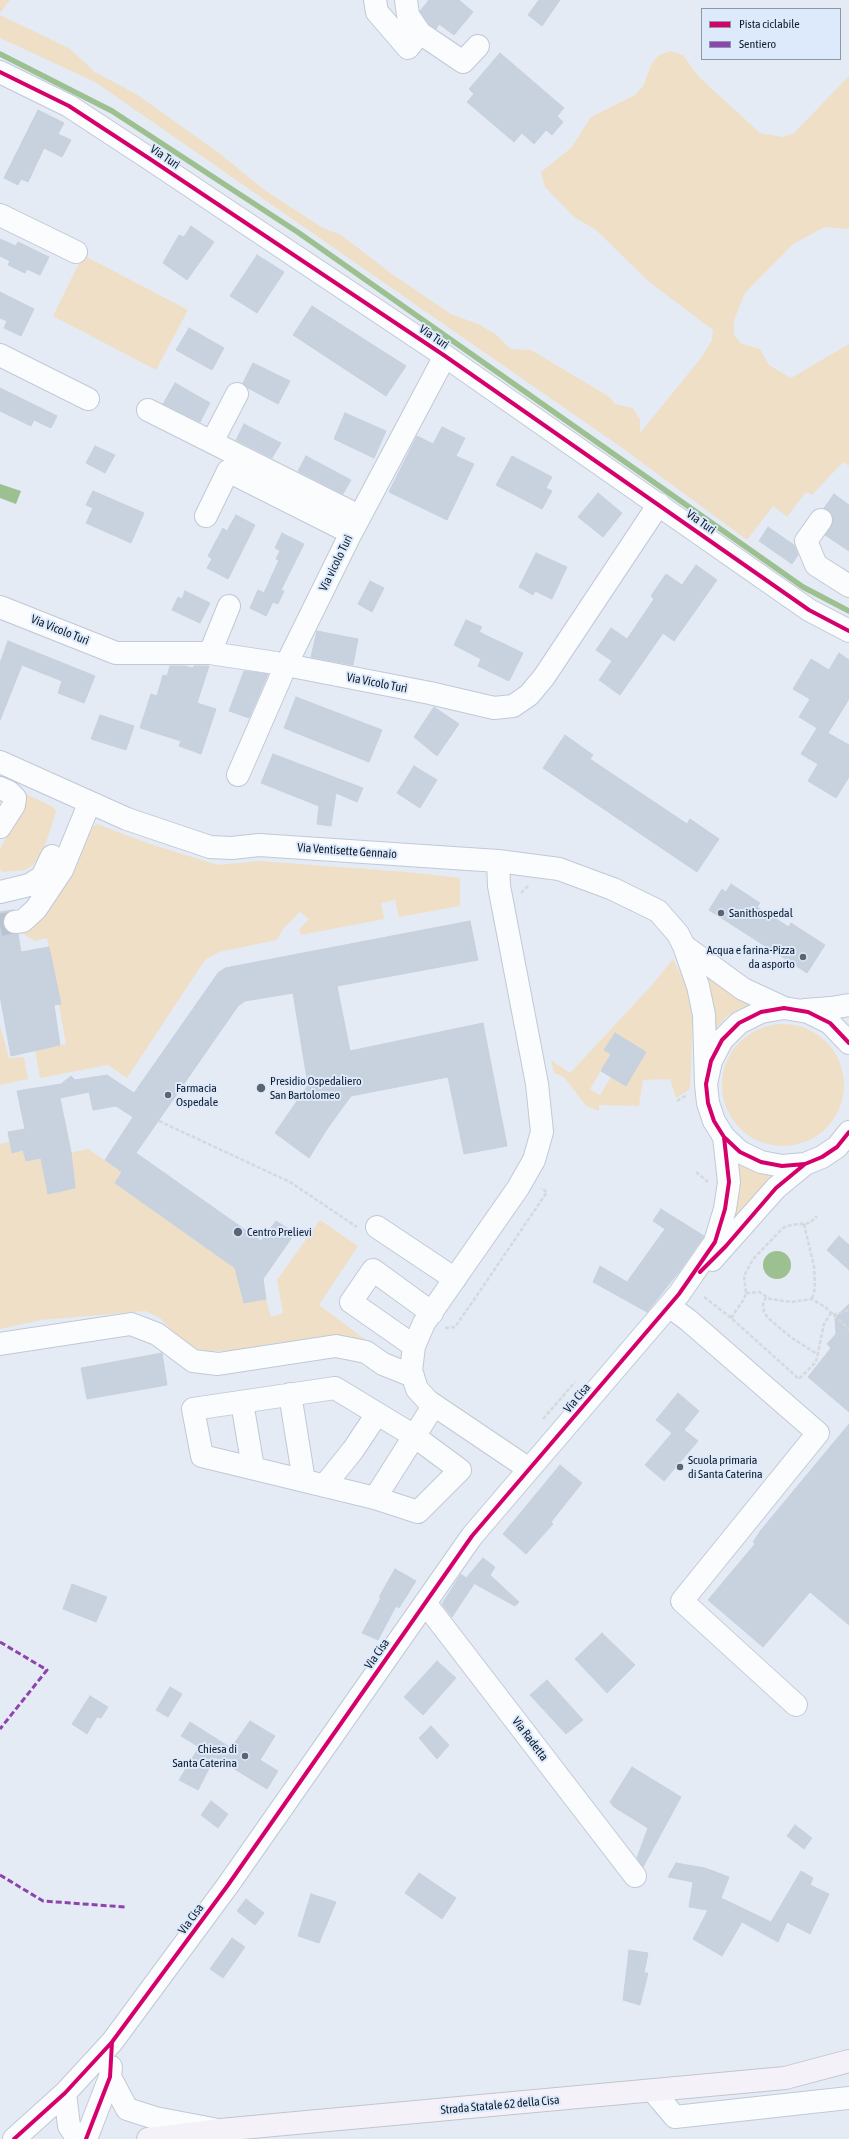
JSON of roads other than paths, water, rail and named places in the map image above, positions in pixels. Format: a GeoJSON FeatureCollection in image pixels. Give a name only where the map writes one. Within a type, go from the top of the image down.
{"type":"FeatureCollection","features":[{"type":"Feature","properties":{"kind":"main road","name":"Strada Statale 62 della Cisa"},"geometry":{"type":"LineString","coordinates":[[148,2139],[220,2130],[785,2078],[849,2061]]}},
{"type":"Feature","properties":{"kind":"street"},"geometry":{"type":"LineString","coordinates":[[376,0],[377,12],[408,48],[420,33]]}},
{"type":"Feature","properties":{"kind":"street"},"geometry":{"type":"LineString","coordinates":[[406,0],[408,15],[420,33],[463,62],[478,46]]}},
{"type":"Feature","properties":{"kind":"street","name":"Via Turi"},"geometry":{"type":"LineString","coordinates":[[0,72],[69,106],[445,356],[809,610],[849,631]]}},
{"type":"Feature","properties":{"kind":"street"},"geometry":{"type":"LineString","coordinates":[[0,215],[76,252]]}},
{"type":"Feature","properties":{"kind":"street"},"geometry":{"type":"LineString","coordinates":[[0,355],[88,399]]}},
{"type":"Feature","properties":{"kind":"street","name":"Via vicolo Turì"},"geometry":{"type":"LineString","coordinates":[[238,775],[286,665],[355,524],[445,356]]}},
{"type":"Feature","properties":{"kind":"street"},"geometry":{"type":"LineString","coordinates":[[212,442],[237,394]]}},
{"type":"Feature","properties":{"kind":"street"},"geometry":{"type":"LineString","coordinates":[[148,410],[212,442],[355,524]]}},
{"type":"Feature","properties":{"kind":"street"},"geometry":{"type":"LineString","coordinates":[[206,516],[228,471],[355,524]]}},
{"type":"Feature","properties":{"kind":"street","name":"Via Vicolo Turì"},"geometry":{"type":"LineString","coordinates":[[0,607],[116,653],[210,654],[286,665],[430,693],[494,708],[513,706],[529,695],[544,678],[659,504]]}},
{"type":"Feature","properties":{"kind":"street"},"geometry":{"type":"LineString","coordinates":[[821,520],[806,541],[816,565],[849,586]]}},
{"type":"Feature","properties":{"kind":"street"},"geometry":{"type":"LineString","coordinates":[[210,654],[229,606]]}},
{"type":"Feature","properties":{"kind":"street","name":"Via Ventisette Gennaio"},"geometry":{"type":"LineString","coordinates":[[0,762],[83,801],[127,819],[210,847],[232,848],[258,846],[498,861],[559,869],[613,889],[658,911],[678,934],[684,946],[698,986],[704,1015],[706,1084]]}},
{"type":"Feature","properties":{"kind":"street"},"geometry":{"type":"LineString","coordinates":[[0,827],[14,805],[7,793],[28,775]]}},
{"type":"Feature","properties":{"kind":"street"},"geometry":{"type":"LineString","coordinates":[[0,892],[29,885],[42,877],[83,801]]}},
{"type":"Feature","properties":{"kind":"street"},"geometry":{"type":"LineString","coordinates":[[15,922],[22,921],[36,909],[62,870],[83,801]]}},
{"type":"Feature","properties":{"kind":"street"},"geometry":{"type":"LineString","coordinates":[[437,1321],[455,1279],[518,1188],[534,1160],[542,1132],[537,1084],[499,886],[498,861]]}},
{"type":"Feature","properties":{"kind":"street","name":"Via Ventisette Gennaio"},"geometry":{"type":"LineString","coordinates":[[684,946],[743,989],[790,1009],[808,1012],[830,1023],[849,1043]]}},
{"type":"Feature","properties":{"kind":"street"},"geometry":{"type":"LineString","coordinates":[[845,1139],[822,1157],[805,1164],[782,1166],[760,1162],[740,1152],[724,1137],[712,1115],[708,1103],[706,1084],[711,1061],[722,1040],[739,1023],[761,1012],[790,1009],[830,1008],[849,1005]]}},
{"type":"Feature","properties":{"kind":"street","name":"Via Cisa"},"geometry":{"type":"LineString","coordinates":[[674,1300],[715,1242],[725,1209],[729,1182],[724,1137]]}},
{"type":"Feature","properties":{"kind":"street","name":"Via Cisa"},"geometry":{"type":"LineString","coordinates":[[14,2139],[65,2093],[112,2042],[228,1885],[472,1536],[674,1300],[726,1246],[776,1188],[805,1164]]}},
{"type":"Feature","properties":{"kind":"street"},"geometry":{"type":"LineString","coordinates":[[370,1229],[455,1279]]}},
{"type":"Feature","properties":{"kind":"street"},"geometry":{"type":"LineString","coordinates":[[414,1346],[351,1302],[373,1270],[437,1321]]}},
{"type":"Feature","properties":{"kind":"street"},"geometry":{"type":"LineString","coordinates":[[674,1300],[688,1320],[818,1433],[682,1601],[796,1705]]}},
{"type":"Feature","properties":{"kind":"street"},"geometry":{"type":"LineString","coordinates":[[437,1321],[424,1323],[414,1346],[411,1370],[417,1389],[428,1401],[529,1469]]}},
{"type":"Feature","properties":{"kind":"street"},"geometry":{"type":"LineString","coordinates":[[0,1344],[132,1324],[157,1334],[193,1361],[218,1364],[336,1346],[366,1352],[384,1364],[413,1376]]}},
{"type":"Feature","properties":{"kind":"street"},"geometry":{"type":"LineString","coordinates":[[335,1388],[419,1440],[460,1470],[418,1512],[374,1498],[202,1456],[193,1409],[290,1394],[335,1388]]}},
{"type":"Feature","properties":{"kind":"street"},"geometry":{"type":"LineString","coordinates":[[290,1394],[314,1483]]}},
{"type":"Feature","properties":{"kind":"street"},"geometry":{"type":"LineString","coordinates":[[242,1402],[253,1468]]}},
{"type":"Feature","properties":{"kind":"street"},"geometry":{"type":"LineString","coordinates":[[374,1498],[419,1440],[439,1408]]}},
{"type":"Feature","properties":{"kind":"street"},"geometry":{"type":"LineString","coordinates":[[314,1483],[353,1450],[377,1414]]}},
{"type":"Feature","properties":{"kind":"street","name":"Via Radetta"},"geometry":{"type":"LineString","coordinates":[[425,1603],[635,1876]]}},
{"type":"Feature","properties":{"kind":"street"},"geometry":{"type":"LineString","coordinates":[[86,2139],[110,2077],[112,2042]]}},
{"type":"Feature","properties":{"kind":"street"},"geometry":{"type":"LineString","coordinates":[[110,2077],[127,2109],[155,2118],[220,2130]]}},
{"type":"Feature","properties":{"kind":"street"},"geometry":{"type":"LineString","coordinates":[[653,2091],[675,2117],[849,2098]]}},
{"type":"Feature","properties":{"kind":"street"},"geometry":{"type":"LineString","coordinates":[[65,2093],[69,2126],[78,2139]]}},
{"type":"Feature","properties":{"kind":"waterway"},"geometry":{"type":"LineString","coordinates":[[0,54],[112,111],[299,233],[803,587],[849,611]]}},
{"type":"Feature","properties":{"kind":"tunnel"},"geometry":{"type":"LineString","coordinates":[[0,925],[15,922]]}},
{"type":"Feature","properties":{"kind":"place","name":"Sanithospedal"},"geometry":{"type":"Point","coordinates":[721,913]}},
{"type":"Feature","properties":{"kind":"place","name":"Acqua e farina-Pizza da asporto"},"geometry":{"type":"Point","coordinates":[803,957]}},
{"type":"Feature","properties":{"kind":"place","name":"Presidio Ospedaliero San Bartolomeo"},"geometry":{"type":"Point","coordinates":[261,1088]}},
{"type":"Feature","properties":{"kind":"place","name":"Farmacia Ospedale"},"geometry":{"type":"Point","coordinates":[168,1095]}},
{"type":"Feature","properties":{"kind":"place","name":"Centro Prelievi"},"geometry":{"type":"Point","coordinates":[238,1232]}},
{"type":"Feature","properties":{"kind":"place","name":"Scuola primaria di Santa Caterina"},"geometry":{"type":"Point","coordinates":[680,1467]}},
{"type":"Feature","properties":{"kind":"place","name":"Chiesa di Santa Caterina"},"geometry":{"type":"Point","coordinates":[245,1756]}}]}
